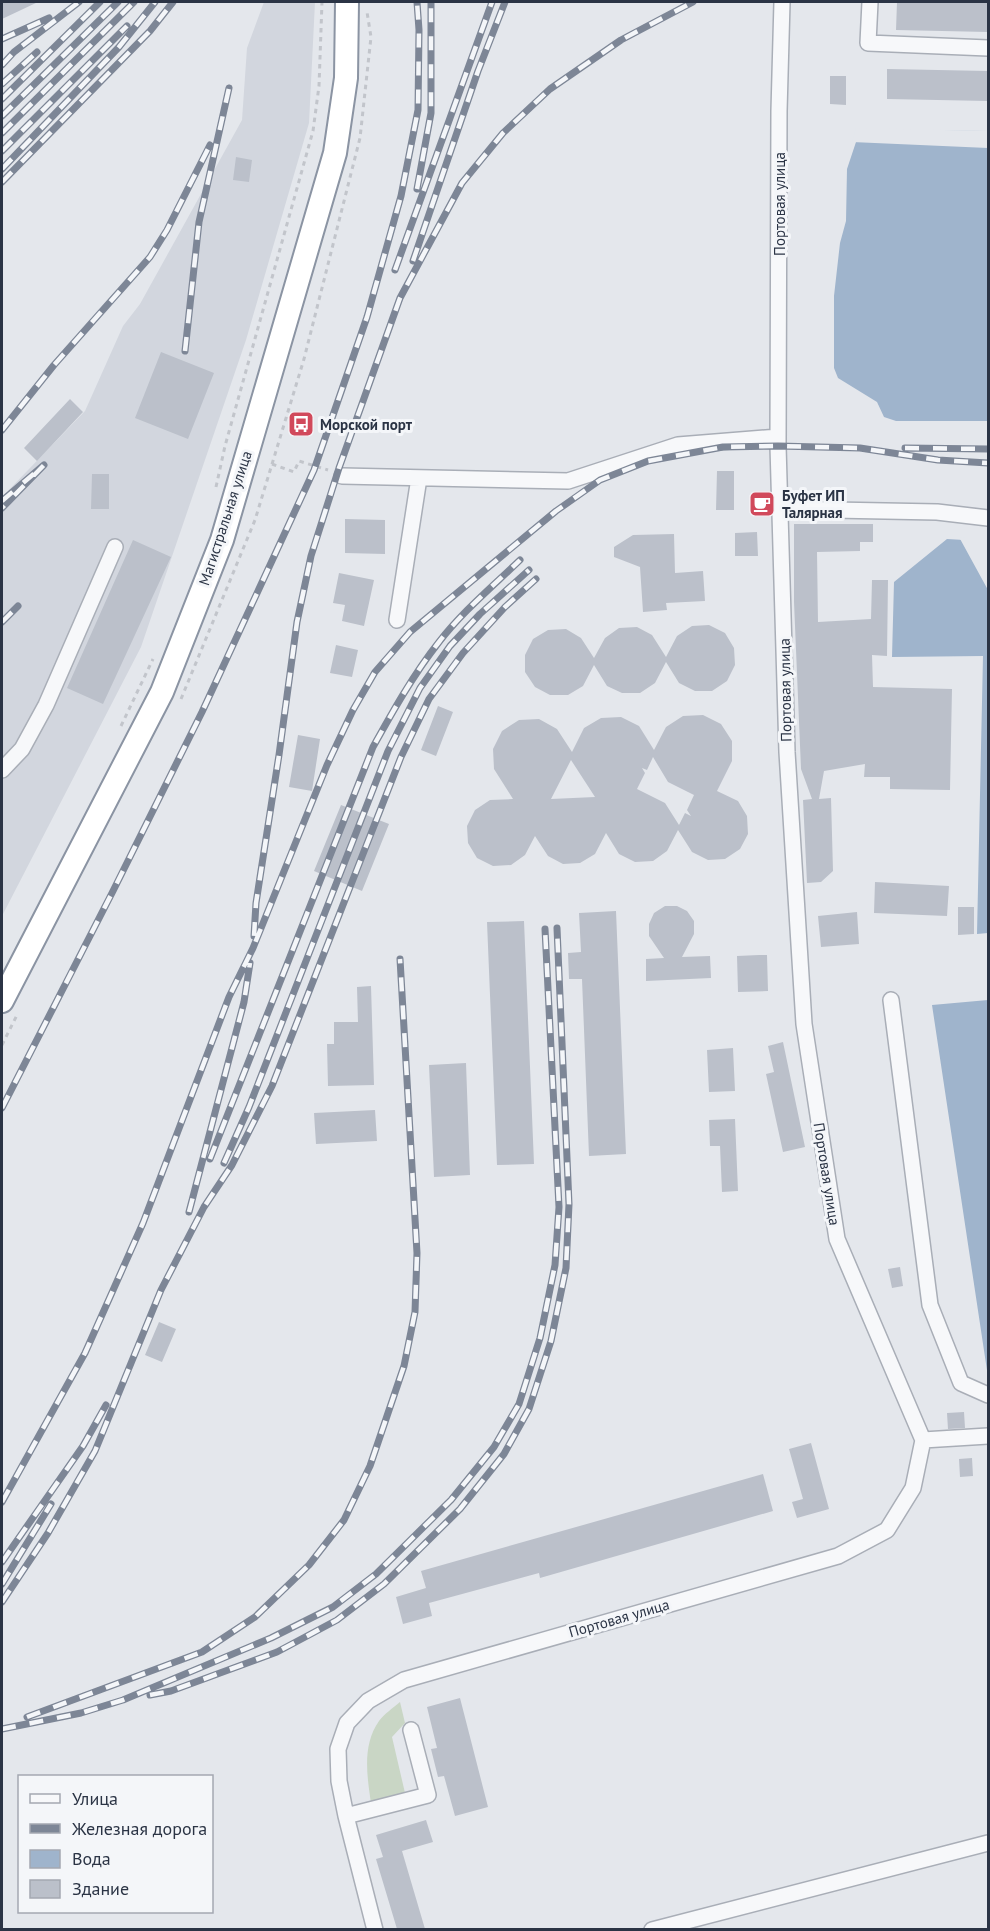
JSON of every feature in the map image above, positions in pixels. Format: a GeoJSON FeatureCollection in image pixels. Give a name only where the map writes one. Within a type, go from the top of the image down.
{"type":"FeatureCollection","features":[{"type":"Feature","properties":{"kind":"highway","name":"Магистральная улица"},"geometry":{"type":"LineString","coordinates":[[2,1001],[162,693],[222,540],[335,153],[346,78],[347,2]]}},
{"type":"Feature","properties":{"kind":"street","name":"Портовая улица"},"geometry":{"type":"LineString","coordinates":[[375,1929],[345,1816],[339,1781],[338,1749],[347,1723],[368,1701],[404,1680],[838,1556],[887,1530],[913,1488],[923,1440],[837,1239],[804,1024],[787,752],[778,437],[779,122],[782,2]]}},
{"type":"Feature","properties":{"kind":"street"},"geometry":{"type":"LineString","coordinates":[[870,2],[868,43],[988,48]]}},
{"type":"Feature","properties":{"kind":"street"},"geometry":{"type":"LineString","coordinates":[[342,476],[568,482],[678,445],[778,437]]}},
{"type":"Feature","properties":{"kind":"street"},"geometry":{"type":"LineString","coordinates":[[397,620],[419,478]]}},
{"type":"Feature","properties":{"kind":"street"},"geometry":{"type":"LineString","coordinates":[[781,509],[937,512],[988,518]]}},
{"type":"Feature","properties":{"kind":"street"},"geometry":{"type":"LineString","coordinates":[[2,770],[22,749],[46,705],[115,547]]}},
{"type":"Feature","properties":{"kind":"street"},"geometry":{"type":"LineString","coordinates":[[891,1000],[930,1305],[961,1383],[988,1395]]}},
{"type":"Feature","properties":{"kind":"street"},"geometry":{"type":"LineString","coordinates":[[923,1440],[988,1436]]}},
{"type":"Feature","properties":{"kind":"street"},"geometry":{"type":"LineString","coordinates":[[345,1816],[428,1795],[411,1730]]}},
{"type":"Feature","properties":{"kind":"street"},"geometry":{"type":"LineString","coordinates":[[652,1929],[988,1843]]}},
{"type":"Feature","properties":{"kind":"path"},"geometry":{"type":"LineString","coordinates":[[215,490],[225,446],[313,131],[320,86],[322,2]]}},
{"type":"Feature","properties":{"kind":"path"},"geometry":{"type":"LineString","coordinates":[[272,464],[294,472],[299,461],[342,476]]}},
{"type":"Feature","properties":{"kind":"path"},"geometry":{"type":"LineString","coordinates":[[120,729],[154,656]]}},
{"type":"Feature","properties":{"kind":"shaded area"},"geometry":{"type":"Polygon","coordinates":[[[264,2],[315,2],[309,123],[246,340],[141,647],[2,916],[2,497],[85,411],[123,326],[140,304],[242,120],[247,48],[264,2]]]}},
{"type":"Feature","properties":{"kind":"green space"},"geometry":{"type":"Polygon","coordinates":[[[400,1702],[405,1723],[392,1737],[405,1793],[371,1803],[367,1772],[370,1740],[379,1721],[400,1702]]]}},
{"type":"Feature","properties":{"kind":"water"},"geometry":{"type":"Polygon","coordinates":[[[887,130],[988,131],[988,421],[896,421],[884,417],[877,402],[838,378],[834,368],[834,296],[840,243],[846,221],[847,169],[858,136],[887,130]]]}},
{"type":"Feature","properties":{"kind":"water"},"geometry":{"type":"Polygon","coordinates":[[[947,539],[964,540],[988,589],[988,933],[977,934],[983,656],[892,657],[894,582],[947,539]]]}},
{"type":"Feature","properties":{"kind":"water"},"geometry":{"type":"Polygon","coordinates":[[[988,1000],[988,1377],[932,1005],[988,1000]]]}},
{"type":"Feature","properties":{"kind":"pier"},"geometry":{"type":"Polygon","coordinates":[[[856,128],[988,131],[988,148],[852,142],[856,128]]]}},
{"type":"Feature","properties":{"kind":"pier"},"geometry":{"type":"Polygon","coordinates":[[[959,537],[966,538],[983,562],[988,579],[988,590],[959,537]]]}},
{"type":"Feature","properties":{"kind":"building"},"geometry":{"type":"Polygon","coordinates":[[[2,2],[38,2],[2,19],[2,2]]]}},
{"type":"Feature","properties":{"kind":"building"},"geometry":{"type":"Polygon","coordinates":[[[897,2],[988,2],[988,32],[896,30],[897,2]]]}},
{"type":"Feature","properties":{"kind":"building"},"geometry":{"type":"Polygon","coordinates":[[[887,69],[988,71],[988,101],[887,99],[887,69]]]}},
{"type":"Feature","properties":{"kind":"building"},"geometry":{"type":"Polygon","coordinates":[[[830,76],[846,76],[846,105],[830,104],[830,76]]]}},
{"type":"Feature","properties":{"kind":"building"},"geometry":{"type":"Polygon","coordinates":[[[236,157],[252,160],[249,182],[233,180],[236,157]]]}},
{"type":"Feature","properties":{"kind":"building"},"geometry":{"type":"Polygon","coordinates":[[[161,352],[214,373],[188,439],[135,418],[161,352]]]}},
{"type":"Feature","properties":{"kind":"building"},"geometry":{"type":"Polygon","coordinates":[[[70,399],[83,412],[37,461],[24,448],[70,399]]]}},
{"type":"Feature","properties":{"kind":"building"},"geometry":{"type":"Polygon","coordinates":[[[717,471],[734,471],[734,510],[716,510],[717,471]]]}},
{"type":"Feature","properties":{"kind":"building"},"geometry":{"type":"Polygon","coordinates":[[[92,474],[109,474],[109,509],[91,509],[92,474]]]}},
{"type":"Feature","properties":{"kind":"building"},"geometry":{"type":"Polygon","coordinates":[[[345,519],[385,520],[385,554],[345,553],[345,519]]]}},
{"type":"Feature","properties":{"kind":"building"},"geometry":{"type":"Polygon","coordinates":[[[794,524],[873,524],[873,542],[860,542],[860,551],[817,552],[818,622],[871,619],[872,580],[888,580],[887,656],[872,655],[873,687],[952,689],[950,790],[890,789],[890,777],[864,777],[865,764],[824,771],[819,799],[831,798],[833,871],[821,882],[807,883],[803,800],[812,799],[801,769],[794,602],[794,524]]]}},
{"type":"Feature","properties":{"kind":"building"},"geometry":{"type":"Polygon","coordinates":[[[757,532],[758,556],[735,556],[735,533],[757,532]]]}},
{"type":"Feature","properties":{"kind":"building"},"geometry":{"type":"Polygon","coordinates":[[[674,534],[675,573],[703,571],[705,601],[666,603],[667,610],[643,612],[640,567],[614,557],[614,547],[633,535],[674,534]]]}},
{"type":"Feature","properties":{"kind":"building"},"geometry":{"type":"Polygon","coordinates":[[[133,540],[171,557],[103,704],[67,688],[133,540]]]}},
{"type":"Feature","properties":{"kind":"building"},"geometry":{"type":"Polygon","coordinates":[[[339,573],[374,580],[364,626],[342,621],[345,605],[333,603],[339,573]]]}},
{"type":"Feature","properties":{"kind":"building"},"geometry":{"type":"Polygon","coordinates":[[[709,625],[725,633],[734,648],[735,665],[727,681],[712,691],[695,691],[679,683],[666,662],[655,683],[640,693],[622,693],[607,686],[594,665],[583,686],[568,695],[550,695],[535,687],[525,672],[525,655],[533,639],[548,630],[566,629],[581,638],[594,658],[605,638],[619,628],[637,627],[652,635],[666,657],[677,636],[692,626],[709,625]]]}},
{"type":"Feature","properties":{"kind":"building"},"geometry":{"type":"Polygon","coordinates":[[[336,645],[358,650],[352,677],[330,673],[336,645]]]}},
{"type":"Feature","properties":{"kind":"building"},"geometry":{"type":"Polygon","coordinates":[[[438,706],[453,712],[436,756],[421,750],[438,706]]]}},
{"type":"Feature","properties":{"kind":"building"},"geometry":{"type":"Polygon","coordinates":[[[703,715],[721,724],[732,741],[732,761],[717,791],[738,801],[747,816],[748,834],[740,849],[725,859],[708,860],[692,852],[678,830],[667,851],[653,861],[635,862],[619,854],[606,833],[595,854],[580,863],[563,864],[548,856],[535,836],[525,855],[511,865],[493,866],[477,858],[468,843],[467,826],[475,810],[490,800],[513,799],[494,769],[493,749],[502,731],[519,720],[539,719],[557,729],[572,752],[584,728],[601,718],[621,717],[639,726],[654,750],[666,727],[683,716],[703,715]],[[653,757],[647,770],[642,768],[645,773],[637,789],[665,803],[679,825],[685,813],[691,816],[687,810],[694,795],[668,782],[653,757]],[[571,760],[551,799],[595,797],[571,760]]]}},
{"type":"Feature","properties":{"kind":"building"},"geometry":{"type":"Polygon","coordinates":[[[298,735],[320,739],[312,791],[289,787],[298,735]]]}},
{"type":"Feature","properties":{"kind":"building"},"geometry":{"type":"Polygon","coordinates":[[[341,805],[389,824],[362,891],[314,871],[341,805]]]}},
{"type":"Feature","properties":{"kind":"building"},"geometry":{"type":"Polygon","coordinates":[[[875,882],[949,886],[947,916],[874,913],[875,882]]]}},
{"type":"Feature","properties":{"kind":"building"},"geometry":{"type":"Polygon","coordinates":[[[665,906],[677,906],[687,911],[694,921],[694,934],[682,957],[710,956],[711,978],[646,981],[646,959],[664,958],[649,936],[649,924],[654,913],[665,906]]]}},
{"type":"Feature","properties":{"kind":"building"},"geometry":{"type":"Polygon","coordinates":[[[958,907],[974,907],[974,934],[958,935],[958,907]]]}},
{"type":"Feature","properties":{"kind":"building"},"geometry":{"type":"Polygon","coordinates":[[[616,911],[626,1154],[589,1156],[582,979],[569,979],[568,953],[581,952],[579,913],[616,911]]]}},
{"type":"Feature","properties":{"kind":"building"},"geometry":{"type":"Polygon","coordinates":[[[857,912],[859,944],[821,947],[818,916],[857,912]]]}},
{"type":"Feature","properties":{"kind":"building"},"geometry":{"type":"Polygon","coordinates":[[[524,921],[534,1164],[497,1165],[487,922],[524,921]]]}},
{"type":"Feature","properties":{"kind":"building"},"geometry":{"type":"Polygon","coordinates":[[[767,955],[768,991],[738,992],[737,956],[767,955]]]}},
{"type":"Feature","properties":{"kind":"building"},"geometry":{"type":"Polygon","coordinates":[[[371,986],[374,1085],[328,1086],[327,1044],[334,1044],[334,1022],[358,1022],[357,987],[371,986]]]}},
{"type":"Feature","properties":{"kind":"building"},"geometry":{"type":"Polygon","coordinates":[[[783,1042],[805,1147],[783,1152],[766,1074],[774,1072],[768,1046],[783,1042]]]}},
{"type":"Feature","properties":{"kind":"building"},"geometry":{"type":"Polygon","coordinates":[[[733,1048],[735,1091],[709,1092],[707,1050],[733,1048]]]}},
{"type":"Feature","properties":{"kind":"building"},"geometry":{"type":"Polygon","coordinates":[[[466,1063],[470,1175],[434,1177],[429,1065],[466,1063]]]}},
{"type":"Feature","properties":{"kind":"building"},"geometry":{"type":"Polygon","coordinates":[[[375,1110],[377,1141],[316,1144],[314,1113],[375,1110]]]}},
{"type":"Feature","properties":{"kind":"building"},"geometry":{"type":"Polygon","coordinates":[[[735,1119],[738,1191],[722,1192],[720,1146],[710,1146],[709,1120],[735,1119]]]}},
{"type":"Feature","properties":{"kind":"building"},"geometry":{"type":"Polygon","coordinates":[[[900,1267],[903,1286],[892,1288],[888,1269],[900,1267]]]}},
{"type":"Feature","properties":{"kind":"building"},"geometry":{"type":"Polygon","coordinates":[[[159,1322],[176,1329],[162,1362],[145,1355],[159,1322]]]}},
{"type":"Feature","properties":{"kind":"building"},"geometry":{"type":"Polygon","coordinates":[[[964,1412],[965,1428],[948,1429],[947,1413],[964,1412]]]}},
{"type":"Feature","properties":{"kind":"building"},"geometry":{"type":"Polygon","coordinates":[[[811,1443],[829,1509],[797,1518],[792,1502],[803,1499],[789,1449],[811,1443]]]}},
{"type":"Feature","properties":{"kind":"building"},"geometry":{"type":"Polygon","coordinates":[[[972,1458],[973,1476],[960,1477],[959,1459],[972,1458]]]}},
{"type":"Feature","properties":{"kind":"building"},"geometry":{"type":"Polygon","coordinates":[[[763,1474],[773,1511],[540,1578],[539,1573],[429,1603],[432,1616],[403,1624],[396,1597],[426,1588],[421,1571],[763,1474]]]}},
{"type":"Feature","properties":{"kind":"building"},"geometry":{"type":"Polygon","coordinates":[[[460,1698],[488,1807],[455,1816],[444,1776],[438,1777],[431,1749],[437,1748],[427,1707],[460,1698]]]}},
{"type":"Feature","properties":{"kind":"building"},"geometry":{"type":"Polygon","coordinates":[[[426,1820],[433,1842],[402,1851],[425,1929],[397,1929],[376,1859],[383,1857],[376,1835],[426,1820]]]}},
{"type":"Feature","properties":{"kind":"railway"},"geometry":{"type":"LineString","coordinates":[[2,65],[14,52],[79,2]]}},
{"type":"Feature","properties":{"kind":"railway"},"geometry":{"type":"LineString","coordinates":[[2,99],[100,2]]}},
{"type":"Feature","properties":{"kind":"railway"},"geometry":{"type":"LineString","coordinates":[[2,116],[118,2]]}},
{"type":"Feature","properties":{"kind":"railway"},"geometry":{"type":"LineString","coordinates":[[2,133],[134,2]]}},
{"type":"Feature","properties":{"kind":"railway"},"geometry":{"type":"LineString","coordinates":[[2,169],[119,47],[155,2]]}},
{"type":"Feature","properties":{"kind":"railway"},"geometry":{"type":"LineString","coordinates":[[2,182],[150,31],[173,2]]}},
{"type":"Feature","properties":{"kind":"railway"},"geometry":{"type":"LineString","coordinates":[[2,1108],[202,712],[314,470],[367,317],[401,196],[418,110],[417,2]]}},
{"type":"Feature","properties":{"kind":"railway"},"geometry":{"type":"LineString","coordinates":[[417,189],[431,113],[431,2]]}},
{"type":"Feature","properties":{"kind":"railway"},"geometry":{"type":"LineString","coordinates":[[395,270],[492,2]]}},
{"type":"Feature","properties":{"kind":"railway"},"geometry":{"type":"LineString","coordinates":[[413,261],[478,71],[505,2]]}},
{"type":"Feature","properties":{"kind":"railway"},"geometry":{"type":"LineString","coordinates":[[254,936],[256,903],[297,622],[311,556],[339,468],[400,298],[462,183],[503,133],[550,89],[621,40],[693,2]]}},
{"type":"Feature","properties":{"kind":"railway"},"geometry":{"type":"LineString","coordinates":[[2,39],[49,18]]}},
{"type":"Feature","properties":{"kind":"railway"},"geometry":{"type":"LineString","coordinates":[[2,151],[127,26]]}},
{"type":"Feature","properties":{"kind":"railway"},"geometry":{"type":"LineString","coordinates":[[2,84],[37,52]]}},
{"type":"Feature","properties":{"kind":"railway"},"geometry":{"type":"LineString","coordinates":[[185,351],[199,222],[229,88]]}},
{"type":"Feature","properties":{"kind":"railway"},"geometry":{"type":"LineString","coordinates":[[2,430],[54,365],[150,257],[167,230],[210,145]]}},
{"type":"Feature","properties":{"kind":"railway"},"geometry":{"type":"LineString","coordinates":[[2,1502],[85,1353],[143,1223],[229,997],[253,948],[327,765],[353,710],[375,672],[410,632],[556,511],[600,480],[648,461],[723,447],[778,446],[860,448],[938,460],[988,463]]}},
{"type":"Feature","properties":{"kind":"railway"},"geometry":{"type":"LineString","coordinates":[[905,448],[988,449]]}},
{"type":"Feature","properties":{"kind":"railway"},"geometry":{"type":"LineString","coordinates":[[2,501],[44,465],[2,508]]}},
{"type":"Feature","properties":{"kind":"railway"},"geometry":{"type":"LineString","coordinates":[[210,1159],[373,747],[412,680],[439,642],[467,610],[520,560]]}},
{"type":"Feature","properties":{"kind":"railway"},"geometry":{"type":"LineString","coordinates":[[224,1163],[249,1107],[388,751],[420,688],[450,646],[480,614],[529,570]]}},
{"type":"Feature","properties":{"kind":"railway"},"geometry":{"type":"LineString","coordinates":[[2,1602],[48,1533],[95,1451],[161,1290],[204,1207],[232,1165],[272,1086],[401,757],[429,699],[463,653],[505,607],[536,579]]}},
{"type":"Feature","properties":{"kind":"railway"},"geometry":{"type":"LineString","coordinates":[[2,622],[18,606]]}},
{"type":"Feature","properties":{"kind":"railway"},"geometry":{"type":"LineString","coordinates":[[150,1695],[171,1691],[277,1652],[337,1620],[384,1584],[460,1509],[504,1454],[529,1409],[551,1341],[566,1268],[569,1204],[557,928]]}},
{"type":"Feature","properties":{"kind":"railway"},"geometry":{"type":"LineString","coordinates":[[2,1729],[81,1713],[123,1700],[271,1638],[333,1607],[376,1574],[451,1500],[494,1447],[519,1404],[540,1338],[555,1265],[559,1207],[545,929]]}},
{"type":"Feature","properties":{"kind":"railway"},"geometry":{"type":"LineString","coordinates":[[27,1717],[202,1652],[255,1617],[309,1565],[344,1520],[370,1466],[404,1366],[415,1312],[417,1253],[400,959]]}},
{"type":"Feature","properties":{"kind":"railway"},"geometry":{"type":"LineString","coordinates":[[189,1212],[244,1002],[250,963]]}},
{"type":"Feature","properties":{"kind":"railway"},"geometry":{"type":"LineString","coordinates":[[2,1562],[83,1446],[106,1405]]}},
{"type":"Feature","properties":{"kind":"railway"},"geometry":{"type":"LineString","coordinates":[[2,1584],[51,1504]]}},
{"type":"Feature","properties":{"kind":"place","name":"Морской порт"},"geometry":{"type":"Point","coordinates":[301,424]}},
{"type":"Feature","properties":{"kind":"place","name":"Буфет ИП Талярная"},"geometry":{"type":"Point","coordinates":[762,504]}}]}
